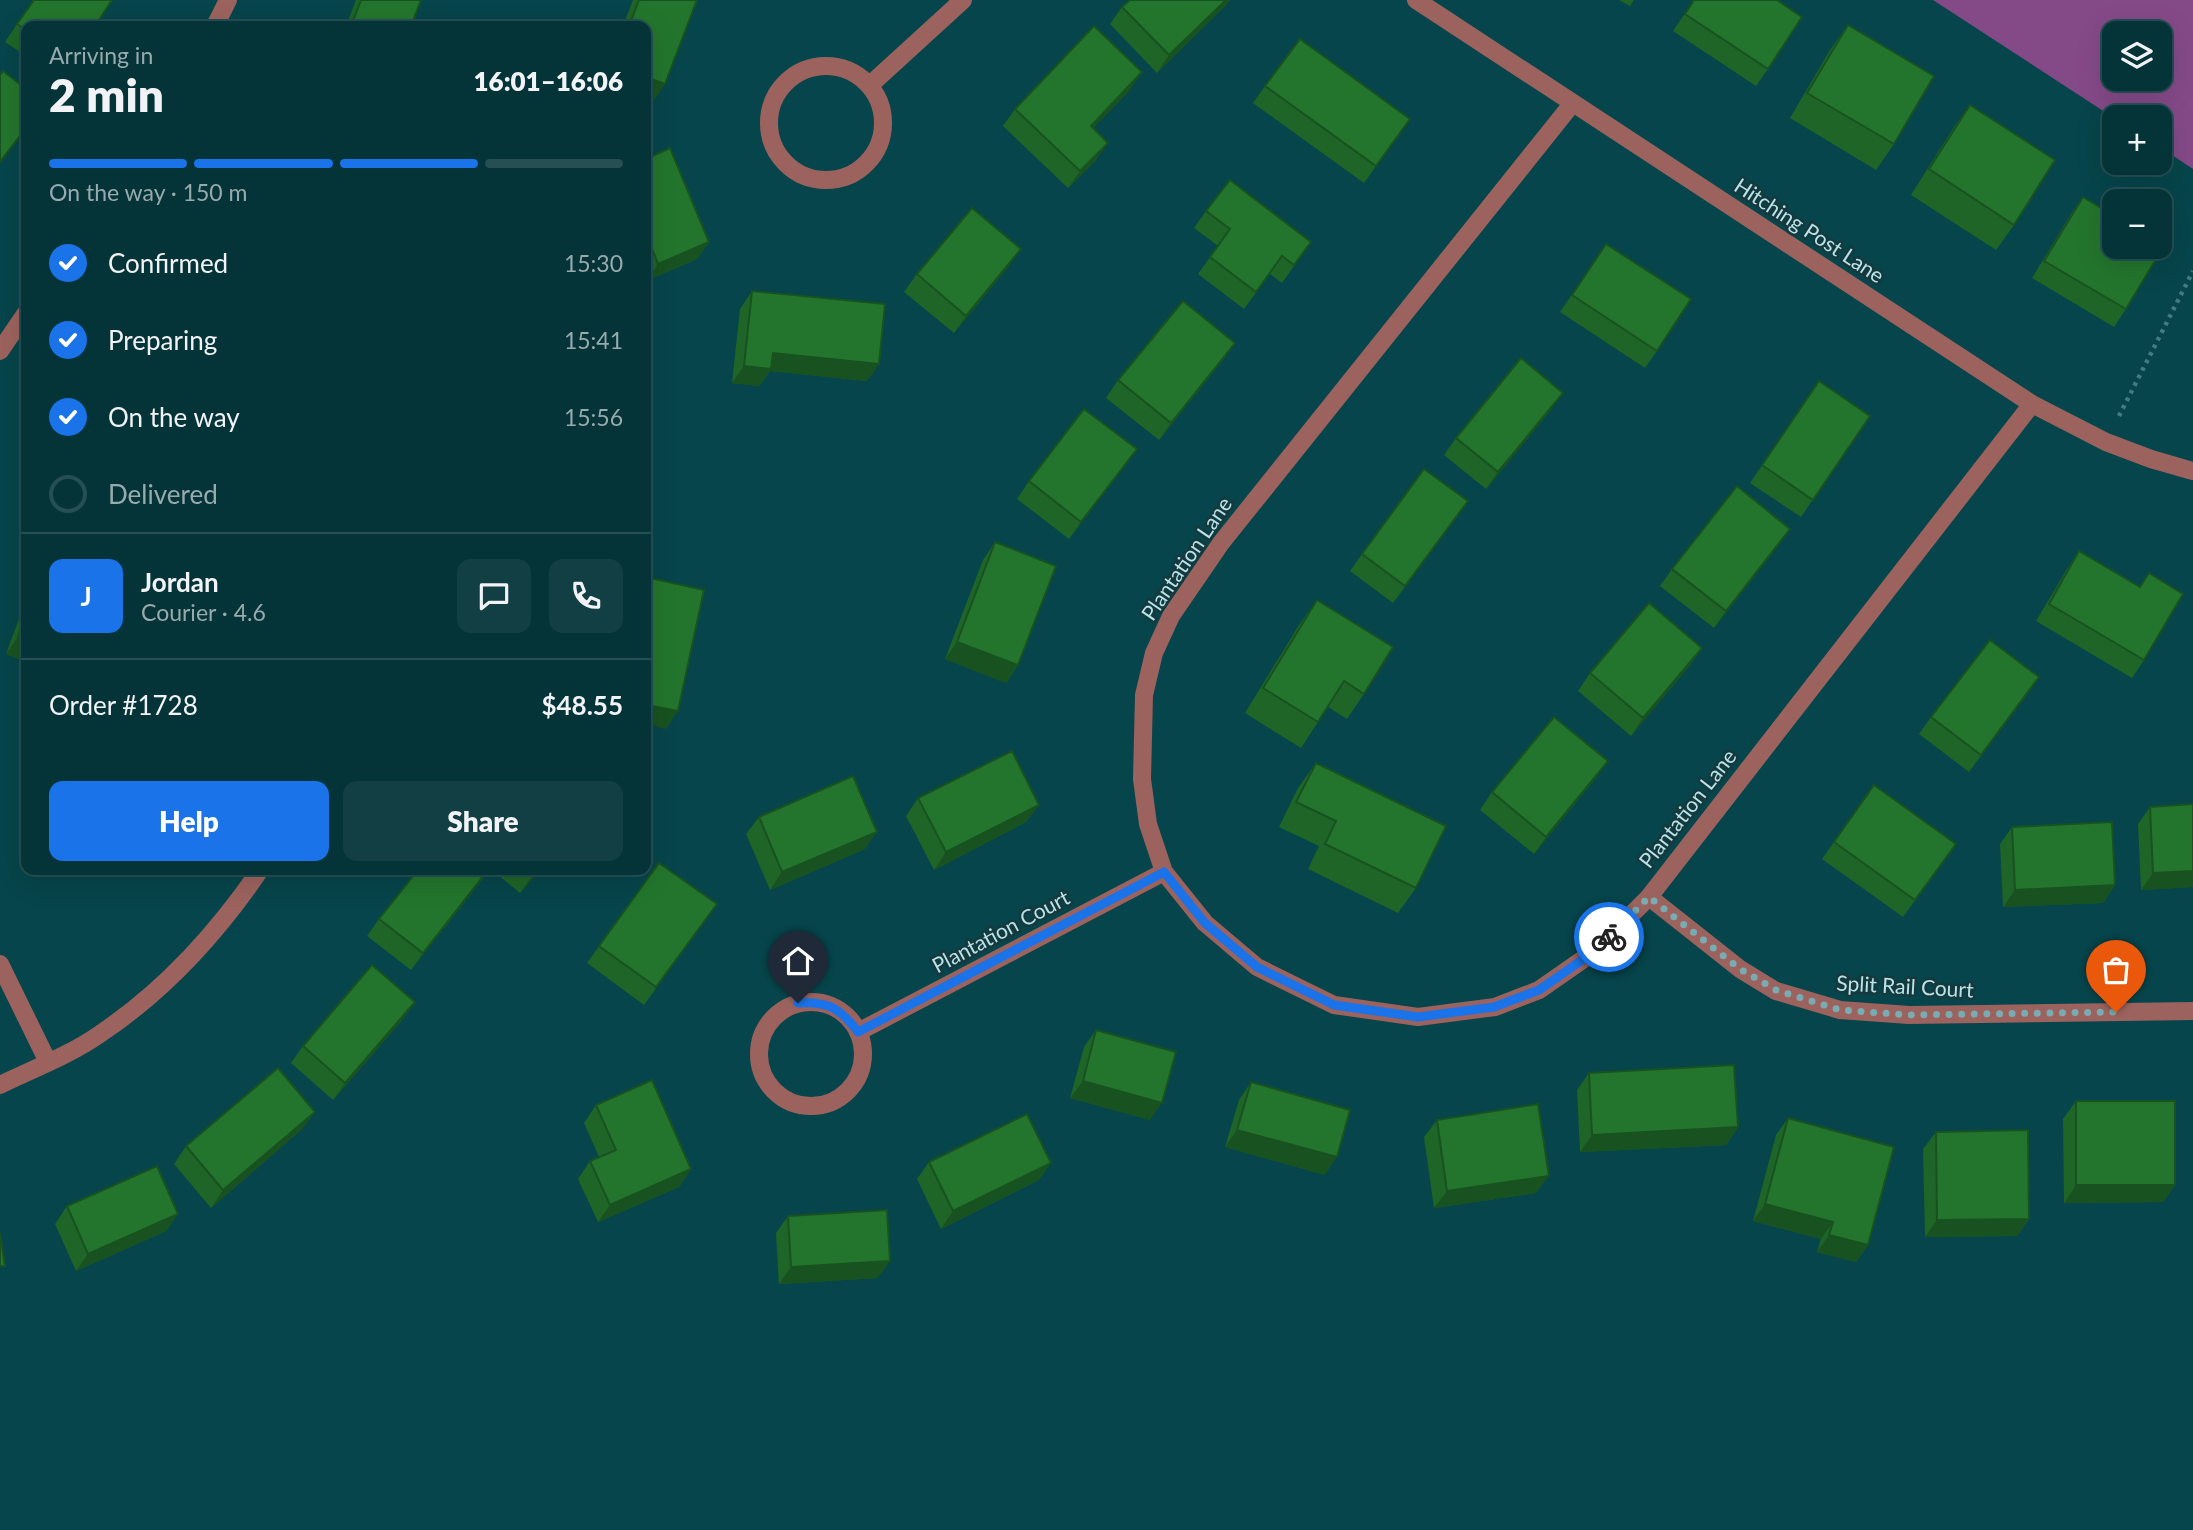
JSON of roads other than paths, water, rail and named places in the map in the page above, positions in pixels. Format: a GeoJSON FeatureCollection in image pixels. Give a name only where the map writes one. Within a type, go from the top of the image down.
{"type":"FeatureCollection","features":[{"type":"Feature","properties":{"kind":"street"},"geometry":{"type":"LineString","coordinates":[[218,21],[228,0]]}},
{"type":"Feature","properties":{"kind":"street"},"geometry":{"type":"LineString","coordinates":[[870,85],[963,0]]}},
{"type":"Feature","properties":{"kind":"street","name":"Hitching Post Lane"},"geometry":{"type":"LineString","coordinates":[[1416,0],[2032,404],[2106,442],[2193,471]]}},
{"type":"Feature","properties":{"kind":"street"},"geometry":{"type":"LineString","coordinates":[[821,65],[839,66],[856,73],[870,85],[879,100],[884,118],[882,136],[875,152],[864,166],[848,176],[822,180],[796,172],[783,160],[773,145],[769,128],[770,110],[777,93],[789,79],[804,70],[821,65]]}},
{"type":"Feature","properties":{"kind":"street","name":"Plantation Lane"},"geometry":{"type":"LineString","coordinates":[[1572,104],[1221,543],[1171,616],[1154,653],[1144,695],[1142,779],[1148,824],[1164,872],[1205,923],[1257,967],[1334,1005],[1418,1017],[1494,1007],[1539,990],[1595,951],[1649,897],[2032,404]]}},
{"type":"Feature","properties":{"kind":"street"},"geometry":{"type":"LineString","coordinates":[[0,351],[21,320]]}},
{"type":"Feature","properties":{"kind":"street","name":"Plantation Court"},"geometry":{"type":"LineString","coordinates":[[858,1032],[1164,872]]}},
{"type":"Feature","properties":{"kind":"street"},"geometry":{"type":"LineString","coordinates":[[0,1085],[99,1035],[149,997],[194,953],[239,901],[257,875]]}},
{"type":"Feature","properties":{"kind":"street","name":"Split Rail Court"},"geometry":{"type":"LineString","coordinates":[[1649,897],[1740,969],[1776,990],[1840,1010],[1909,1015],[2193,1011]]}},
{"type":"Feature","properties":{"kind":"street"},"geometry":{"type":"LineString","coordinates":[[0,964],[48,1062]]}},
{"type":"Feature","properties":{"kind":"street"},"geometry":{"type":"LineString","coordinates":[[816,1002],[833,1007],[848,1017],[858,1032],[863,1049],[861,1068],[854,1084],[841,1097],[824,1105],[806,1106],[789,1101],[774,1091],[764,1076],[759,1058],[761,1040],[768,1024],[789,1007],[798,1003],[816,1002]]}}]}
